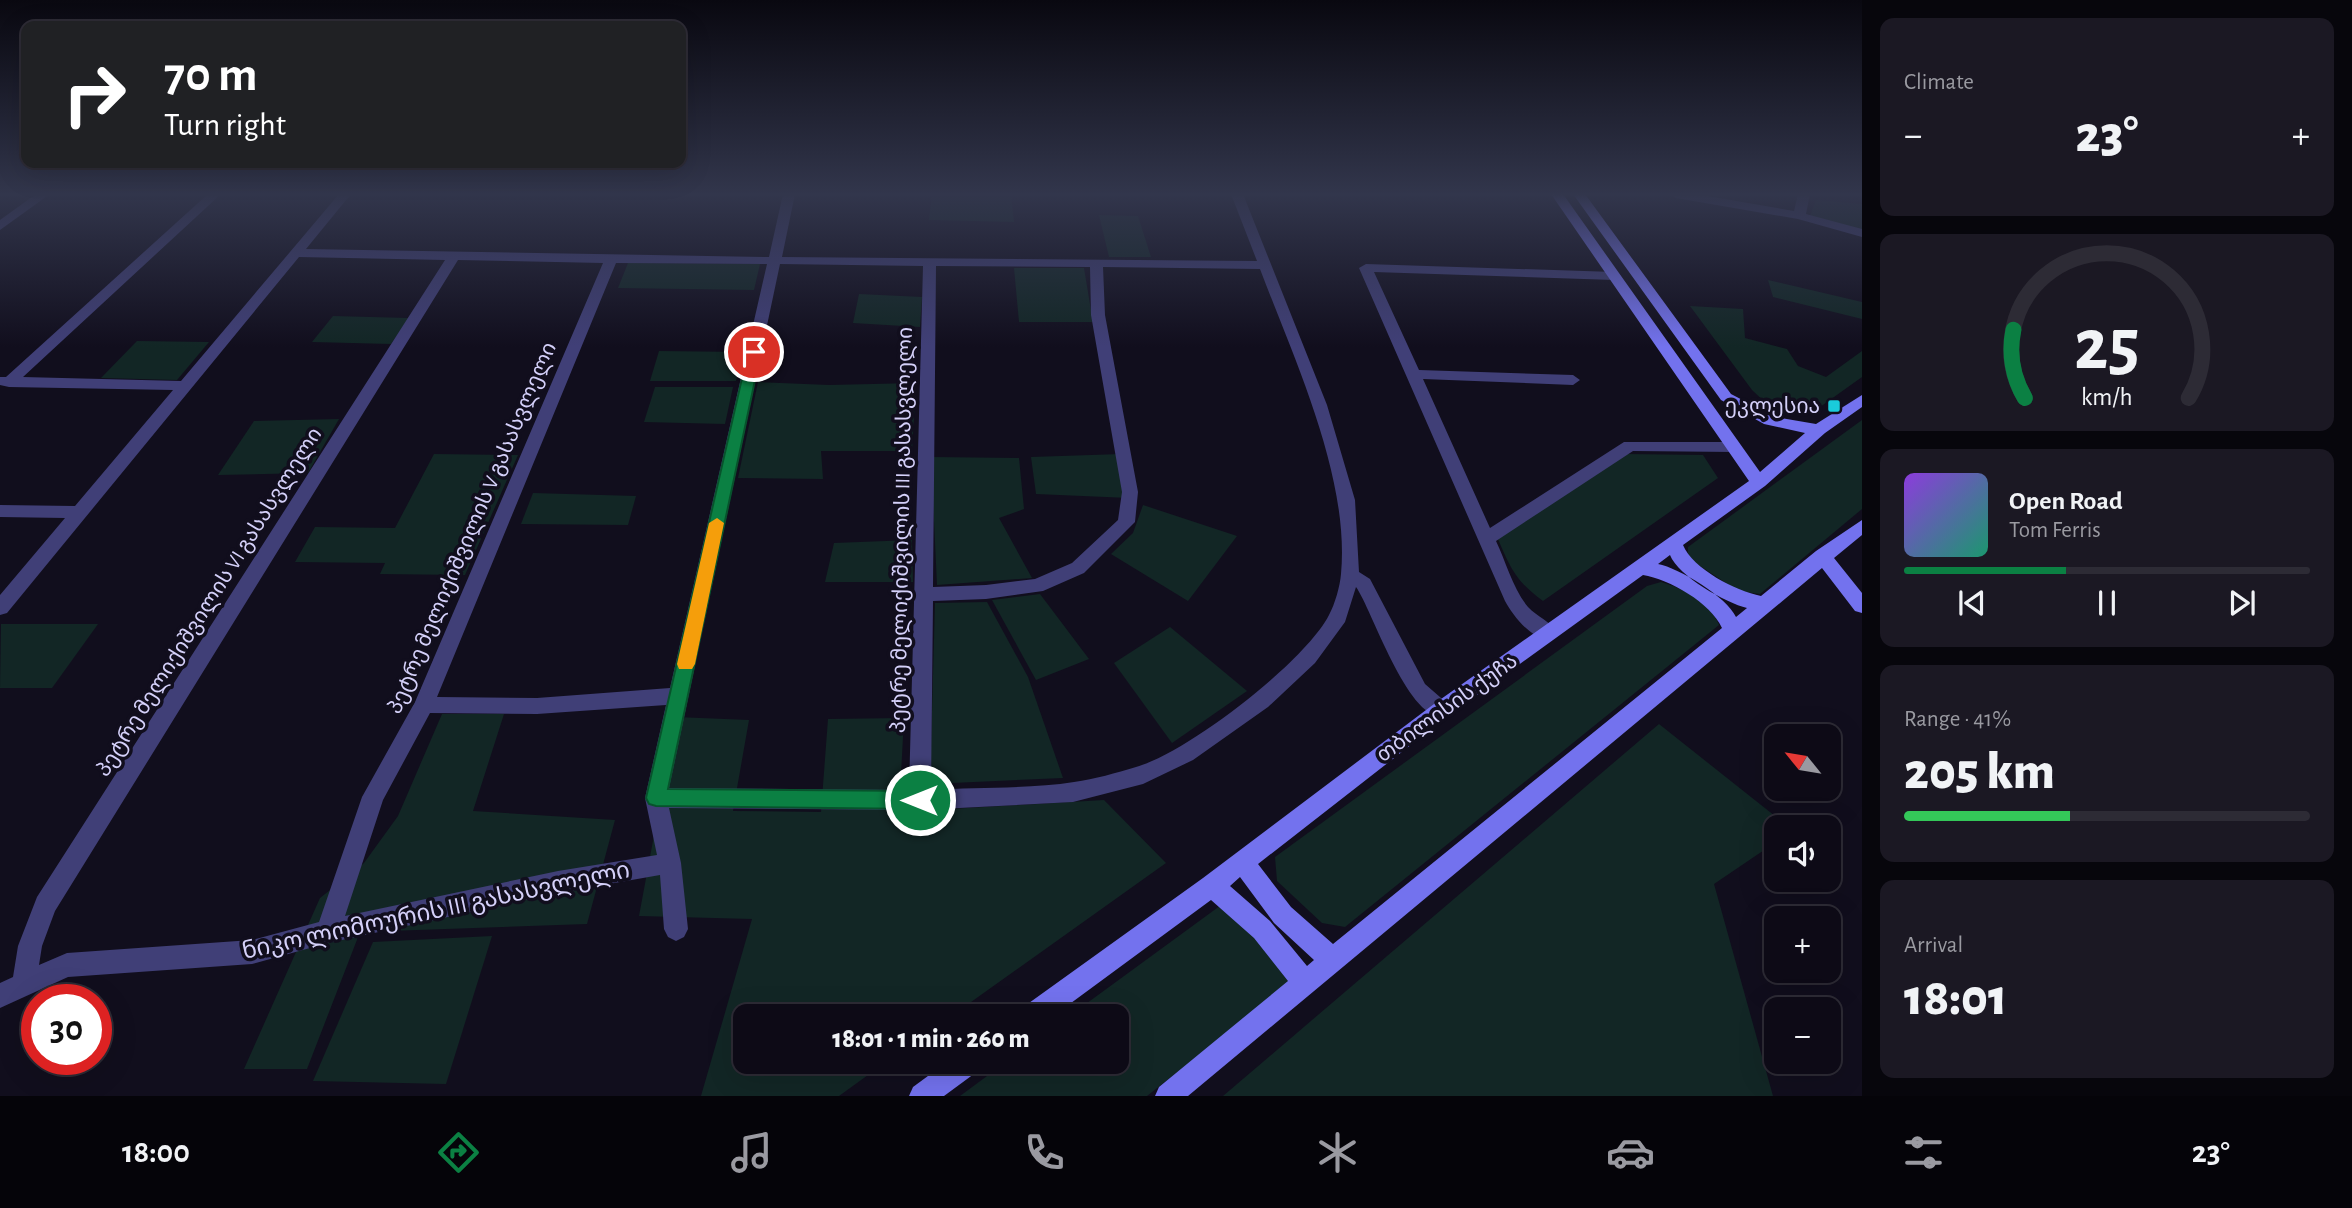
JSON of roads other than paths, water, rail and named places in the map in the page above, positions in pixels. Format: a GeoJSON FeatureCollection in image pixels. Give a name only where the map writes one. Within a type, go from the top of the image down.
{"type":"FeatureCollection","features":[{"type":"Feature","properties":{"kind":"main road"},"geometry":{"type":"LineString","coordinates":[[1592,245],[1759,482]]}},
{"type":"Feature","properties":{"kind":"main road"},"geometry":{"type":"LineString","coordinates":[[1616,245],[1726,397],[1752,415],[1798,428],[1819,429]]}},
{"type":"Feature","properties":{"kind":"main road","name":"თბილისის ქუჩა"},"geometry":{"type":"LineString","coordinates":[[1049,1004],[1211,886],[1441,710],[1643,568],[1759,482],[1819,429],[1858,406]]}},
{"type":"Feature","properties":{"kind":"main road"},"geometry":{"type":"LineString","coordinates":[[1168,1096],[1303,982],[1862,526]]}},
{"type":"Feature","properties":{"kind":"main road"},"geometry":{"type":"LineString","coordinates":[[1674,544],[1681,561],[1735,598],[1764,604]]}},
{"type":"Feature","properties":{"kind":"main road"},"geometry":{"type":"LineString","coordinates":[[1822,556],[1862,606]]}},
{"type":"Feature","properties":{"kind":"main road"},"geometry":{"type":"LineString","coordinates":[[1643,568],[1666,572],[1723,609],[1732,630]]}},
{"type":"Feature","properties":{"kind":"main road"},"geometry":{"type":"LineString","coordinates":[[1243,861],[1257,885],[1283,915],[1315,947],[1333,959]]}},
{"type":"Feature","properties":{"kind":"main road"},"geometry":{"type":"LineString","coordinates":[[1211,886],[1231,900],[1254,923],[1292,964],[1303,982]]}},
{"type":"Feature","properties":{"kind":"main road"},"geometry":{"type":"LineString","coordinates":[[922,1096],[952,1074]]}},
{"type":"Feature","properties":{"kind":"street"},"geometry":{"type":"LineString","coordinates":[[5,382],[158,245]]}},
{"type":"Feature","properties":{"kind":"street"},"geometry":{"type":"LineString","coordinates":[[0,608],[303,245]]}},
{"type":"Feature","properties":{"kind":"street"},"geometry":{"type":"LineString","coordinates":[[676,929],[670,863],[656,798],[778,245]]}},
{"type":"Feature","properties":{"kind":"street"},"geometry":{"type":"LineString","coordinates":[[656,798],[920,800],[1073,792],[1143,775],[1186,754],[1261,701],[1308,658],[1338,617],[1350,575],[1347,500],[1319,405],[1256,245]]}},
{"type":"Feature","properties":{"kind":"street"},"geometry":{"type":"LineString","coordinates":[[296,253],[611,260],[775,259],[1264,265]]}},
{"type":"Feature","properties":{"kind":"street","name":"პეტრე მელიქიშვილის VI გასასვლელი"},"geometry":{"type":"LineString","coordinates":[[25,982],[30,946],[45,905],[454,256]]}},
{"type":"Feature","properties":{"kind":"street","name":"პეტრე მელიქიშვილის V გასასვლელი"},"geometry":{"type":"LineString","coordinates":[[328,931],[373,797],[424,705],[611,260]]}},
{"type":"Feature","properties":{"kind":"street","name":"პეტრე მელიქიშვილის III გასასვლელი"},"geometry":{"type":"LineString","coordinates":[[920,800],[930,261]]}},
{"type":"Feature","properties":{"kind":"street"},"geometry":{"type":"LineString","coordinates":[[924,594],[986,593],[1037,586],[1077,568],[1126,522],[1130,492],[1098,315],[1096,263]]}},
{"type":"Feature","properties":{"kind":"street"},"geometry":{"type":"LineString","coordinates":[[1548,633],[1523,614],[1514,601],[1366,268],[1614,276]]}},
{"type":"Feature","properties":{"kind":"street"},"geometry":{"type":"LineString","coordinates":[[1413,374],[1573,380]]}},
{"type":"Feature","properties":{"kind":"street"},"geometry":{"type":"LineString","coordinates":[[5,382],[184,386]]}},
{"type":"Feature","properties":{"kind":"street"},"geometry":{"type":"LineString","coordinates":[[1486,539],[1630,446],[1734,447]]}},
{"type":"Feature","properties":{"kind":"street"},"geometry":{"type":"LineString","coordinates":[[0,510],[80,512]]}},
{"type":"Feature","properties":{"kind":"street"},"geometry":{"type":"LineString","coordinates":[[1350,575],[1364,584],[1418,690],[1441,710]]}},
{"type":"Feature","properties":{"kind":"street"},"geometry":{"type":"LineString","coordinates":[[424,705],[537,706],[679,696]]}},
{"type":"Feature","properties":{"kind":"street","name":"ნიკო ლომოურის III გასასვლელი"},"geometry":{"type":"LineString","coordinates":[[0,996],[25,982],[67,965],[252,952],[328,931],[558,882],[670,863]]}},
{"type":"Feature","properties":{"kind":"place","name":"ეკლესია"},"geometry":{"type":"Point","coordinates":[1834,406]}}]}
